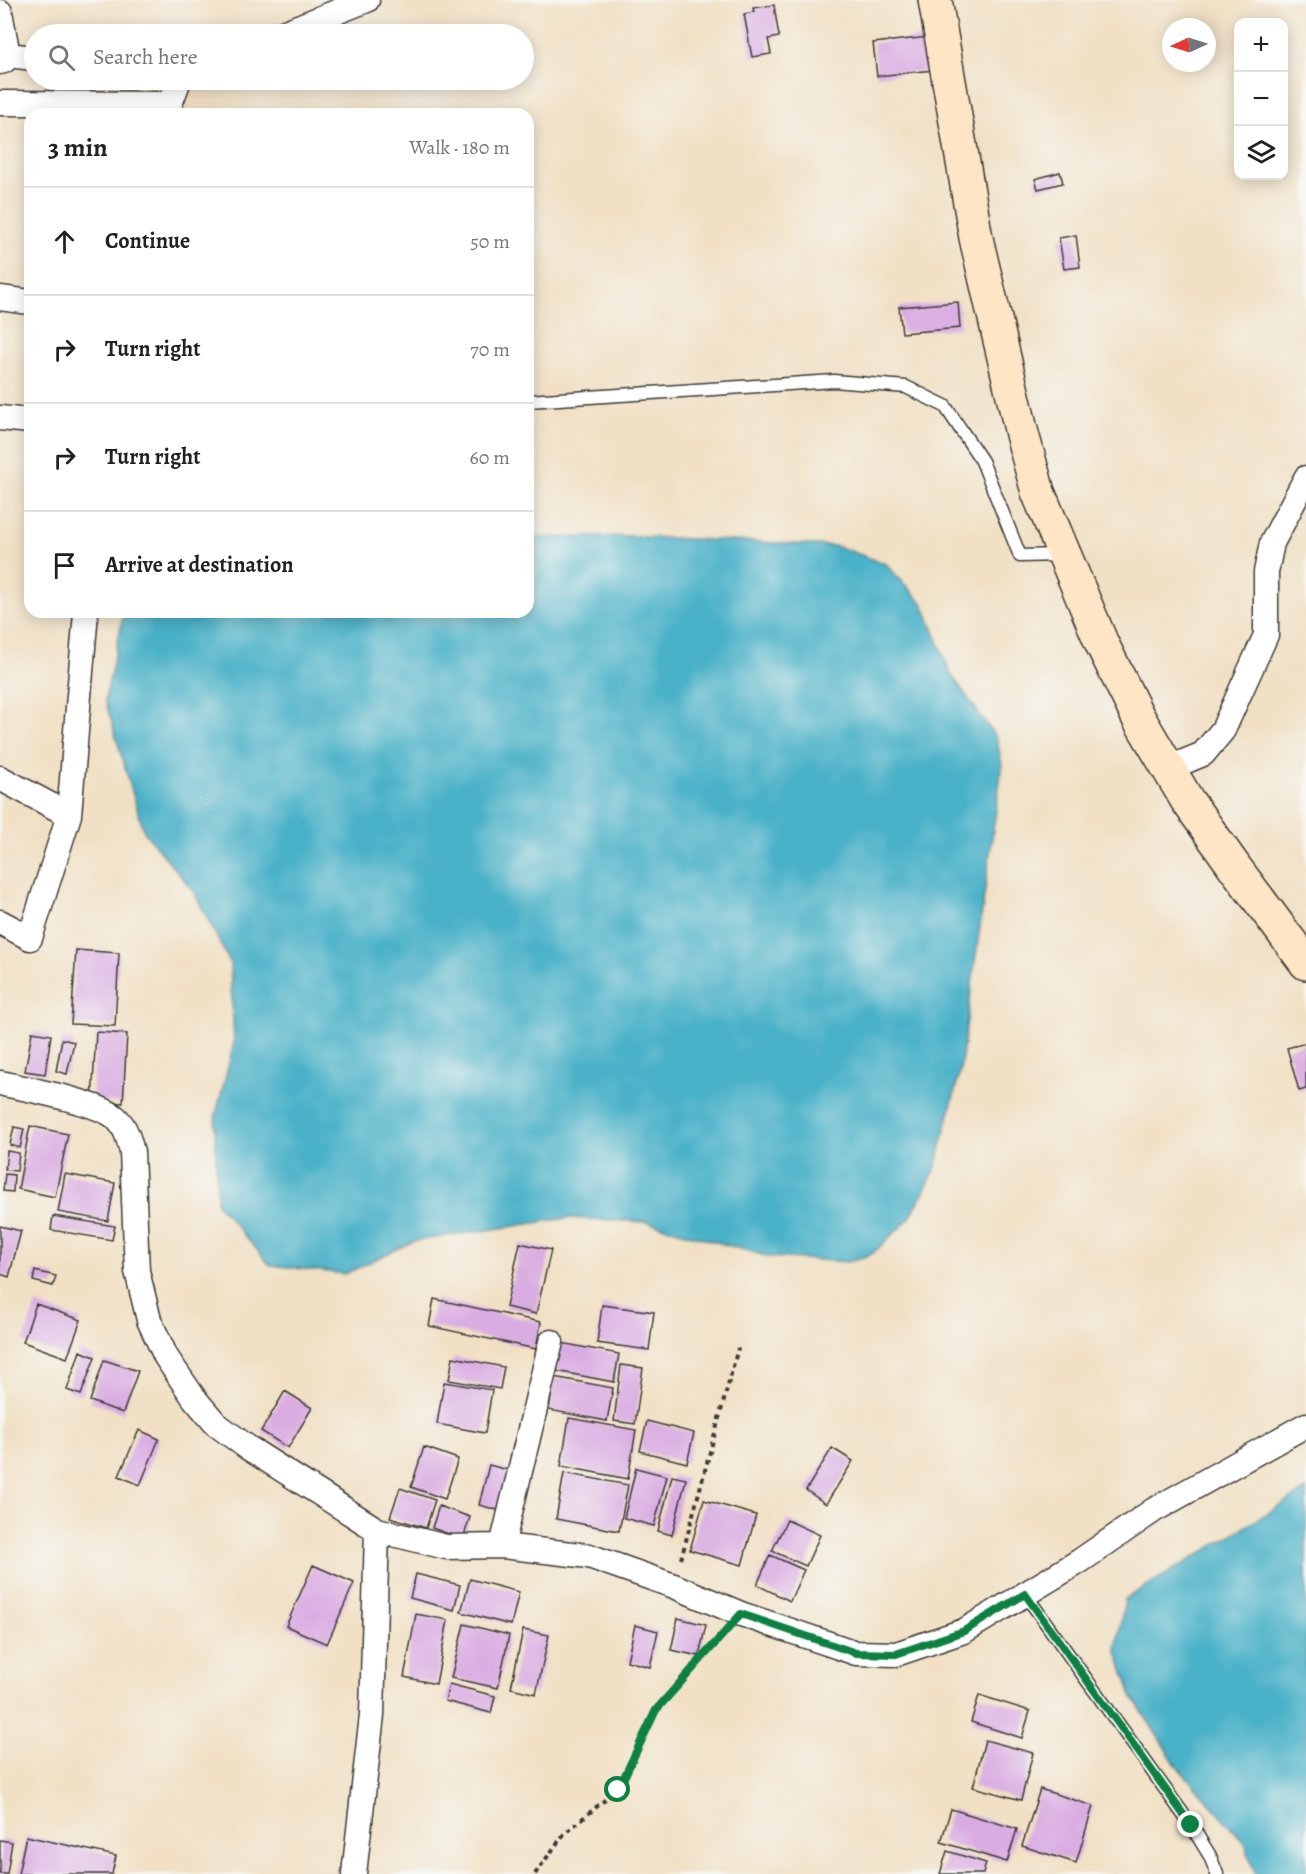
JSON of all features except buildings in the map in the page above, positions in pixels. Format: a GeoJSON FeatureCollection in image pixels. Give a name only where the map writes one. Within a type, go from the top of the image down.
{"type":"FeatureCollection","features":[{"type":"Feature","properties":{"kind":"street"},"geometry":{"type":"LineString","coordinates":[[299,24],[334,6],[367,0]]}},
{"type":"Feature","properties":{"kind":"street"},"geometry":{"type":"LineString","coordinates":[[935,0],[976,238],[1003,357],[1038,492],[1102,644],[1138,717],[1187,800],[1306,963]]}},
{"type":"Feature","properties":{"kind":"street"},"geometry":{"type":"LineString","coordinates":[[0,12],[4,58],[24,58]]}},
{"type":"Feature","properties":{"kind":"street"},"geometry":{"type":"LineString","coordinates":[[116,108],[170,104],[175,90]]}},
{"type":"Feature","properties":{"kind":"street"},"geometry":{"type":"LineString","coordinates":[[0,103],[86,108]]}},
{"type":"Feature","properties":{"kind":"street"},"geometry":{"type":"LineString","coordinates":[[0,298],[24,301]]}},
{"type":"Feature","properties":{"kind":"street"},"geometry":{"type":"LineString","coordinates":[[0,418],[24,420]]}},
{"type":"Feature","properties":{"kind":"street"},"geometry":{"type":"LineString","coordinates":[[1169,768],[1203,754],[1223,730],[1266,635],[1266,572],[1272,543],[1306,478]]}},
{"type":"Feature","properties":{"kind":"street"},"geometry":{"type":"LineString","coordinates":[[0,922],[30,938],[69,815],[85,618]]}},
{"type":"Feature","properties":{"kind":"street"},"geometry":{"type":"LineString","coordinates":[[0,778],[69,815]]}},
{"type":"Feature","properties":{"kind":"street"},"geometry":{"type":"LineString","coordinates":[[0,1083],[101,1108],[117,1119],[127,1133],[132,1152],[137,1271],[149,1320],[166,1357],[194,1398],[216,1424],[247,1447],[376,1530],[446,1547],[502,1546],[589,1556],[674,1586],[741,1614],[856,1653],[896,1654],[964,1631],[1080,1561],[1154,1510],[1306,1425]]}},
{"type":"Feature","properties":{"kind":"street"},"geometry":{"type":"LineString","coordinates":[[502,1546],[551,1342]]}},
{"type":"Feature","properties":{"kind":"street"},"geometry":{"type":"LineString","coordinates":[[354,1874],[372,1715],[376,1530]]}},
{"type":"Feature","properties":{"kind":"lane"},"geometry":{"type":"LineString","coordinates":[[534,402],[834,381],[906,387],[945,406],[982,461],[1020,556],[1063,555]]}},
{"type":"Feature","properties":{"kind":"lane"},"geometry":{"type":"LineString","coordinates":[[1025,1594],[1191,1825],[1210,1856],[1217,1874]]}},
{"type":"Feature","properties":{"kind":"path"},"geometry":{"type":"LineString","coordinates":[[674,1586],[738,1348]]}},
{"type":"Feature","properties":{"kind":"path"},"geometry":{"type":"LineString","coordinates":[[535,1874],[564,1834],[618,1790],[656,1710],[741,1614]]}},
{"type":"Feature","properties":{"kind":"water"},"geometry":{"type":"Polygon","coordinates":[[[628,536],[836,546],[886,564],[923,604],[951,674],[997,739],[1002,766],[960,1071],[935,1170],[910,1218],[872,1254],[848,1262],[769,1257],[647,1222],[568,1218],[414,1241],[345,1274],[270,1265],[217,1204],[215,1118],[234,1043],[230,963],[194,892],[144,832],[105,700],[123,618],[534,618],[534,538],[628,536]]]}},
{"type":"Feature","properties":{"kind":"water"},"geometry":{"type":"Polygon","coordinates":[[[1306,1490],[1306,1874],[1255,1874],[1245,1843],[1176,1765],[1132,1696],[1116,1649],[1125,1599],[1306,1490]]]}},
{"type":"Feature","properties":{"kind":"route"},"geometry":{"type":"LineString","coordinates":[[618,1790],[656,1710],[741,1614],[856,1653],[896,1654],[964,1631],[1025,1594],[1191,1825]]}}]}
